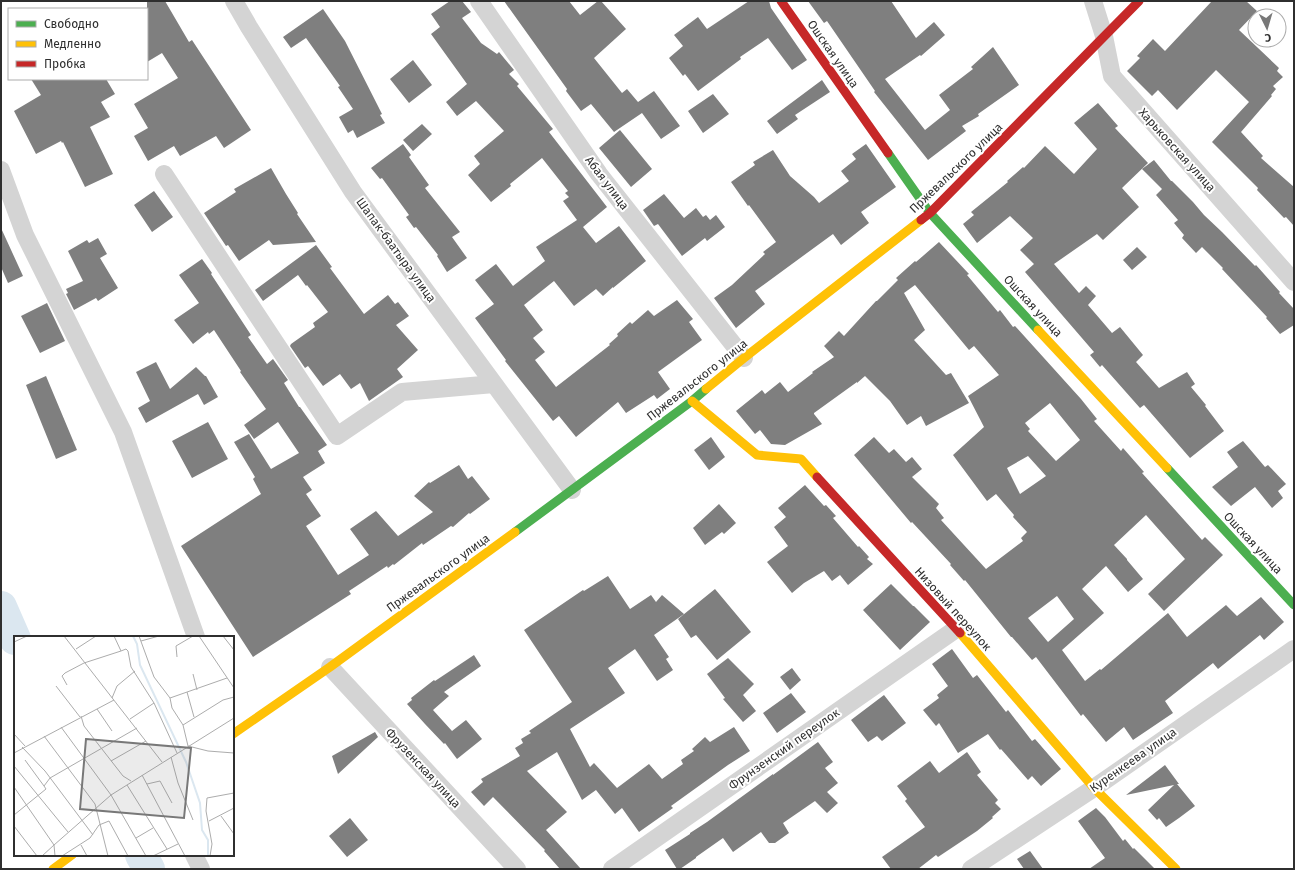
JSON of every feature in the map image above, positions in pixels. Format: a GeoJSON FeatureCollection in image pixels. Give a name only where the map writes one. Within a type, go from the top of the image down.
{"type":"FeatureCollection","features":[{"type":"Feature","properties":{"kind":"street","name":"Шапак-баатыра улица"},"geometry":{"type":"LineString","coordinates":[[234,1],[353,192],[572,490]]}},
{"type":"Feature","properties":{"kind":"street","name":"Абая улица"},"geometry":{"type":"LineString","coordinates":[[479,1],[599,174],[744,358]]}},
{"type":"Feature","properties":{"kind":"street","name":"Ошская улица"},"geometry":{"type":"LineString","coordinates":[[782,1],[930,213],[1294,605]]}},
{"type":"Feature","properties":{"kind":"street","name":"Харьковская улица"},"geometry":{"type":"LineString","coordinates":[[1093,1],[1104,36],[1112,76],[1294,282]]}},
{"type":"Feature","properties":{"kind":"street","name":"Пржевальского улица"},"geometry":{"type":"LineString","coordinates":[[234,733],[330,667],[692,401],[744,358],[930,213],[1139,1]]}},
{"type":"Feature","properties":{"kind":"street"},"geometry":{"type":"LineString","coordinates":[[1,170],[25,236],[123,432],[196,636]]}},
{"type":"Feature","properties":{"kind":"street"},"geometry":{"type":"LineString","coordinates":[[164,174],[337,436],[402,392],[494,384]]}},
{"type":"Feature","properties":{"kind":"street","name":"Низовый переулок"},"geometry":{"type":"LineString","coordinates":[[692,401],[756,455],[801,459],[956,629],[1094,788],[1176,869]]}},
{"type":"Feature","properties":{"kind":"street","name":"Фрунзенский переулок"},"geometry":{"type":"LineString","coordinates":[[612,869],[956,629]]}},
{"type":"Feature","properties":{"kind":"street","name":"Куренкеева улица"},"geometry":{"type":"LineString","coordinates":[[971,869],[1094,788],[1294,649]]}},
{"type":"Feature","properties":{"kind":"street","name":"Фрузенская улица"},"geometry":{"type":"LineString","coordinates":[[330,667],[517,869]]}},
{"type":"Feature","properties":{"kind":"street"},"geometry":{"type":"LineString","coordinates":[[194,856],[201,869]]}},
{"type":"Feature","properties":{"kind":"street"},"geometry":{"type":"LineString","coordinates":[[53,869],[68,858]]}},
{"type":"Feature","properties":{"kind":"building"},"geometry":{"type":"Polygon","coordinates":[[[147,1],[165,1],[189,42],[192,40],[251,130],[224,148],[216,136],[180,156],[174,146],[148,161],[134,136],[148,128],[134,104],[178,78],[162,53],[148,61],[147,1]]]}},
{"type":"Feature","properties":{"kind":"building"},"geometry":{"type":"Polygon","coordinates":[[[450,1],[462,1],[471,12],[462,18],[481,43],[497,54],[499,52],[514,70],[509,74],[519,84],[517,86],[553,129],[549,132],[607,207],[583,227],[596,243],[619,226],[646,261],[603,296],[596,289],[574,306],[554,281],[524,305],[543,330],[533,338],[545,352],[535,360],[556,387],[610,345],[609,344],[618,336],[617,334],[630,322],[632,324],[648,310],[654,316],[677,300],[693,319],[689,322],[702,340],[658,372],[670,389],[657,399],[654,395],[626,413],[618,402],[576,437],[559,416],[553,421],[505,361],[506,360],[475,318],[494,304],[475,280],[496,264],[513,286],[545,261],[536,247],[577,220],[563,201],[569,197],[565,193],[568,191],[542,158],[510,184],[511,186],[491,202],[468,175],[480,164],[474,156],[504,131],[476,101],[457,116],[446,102],[467,84],[431,34],[440,27],[431,14],[450,1]]]}},
{"type":"Feature","properties":{"kind":"building"},"geometry":{"type":"Polygon","coordinates":[[[504,1],[569,1],[580,15],[598,1],[601,1],[626,29],[594,58],[622,93],[627,89],[638,102],[654,91],[680,126],[661,139],[642,113],[614,132],[591,104],[581,111],[504,1]]]}},
{"type":"Feature","properties":{"kind":"building"},"geometry":{"type":"Polygon","coordinates":[[[749,1],[769,1],[771,8],[807,60],[792,70],[768,38],[740,57],[741,59],[698,91],[685,74],[683,76],[669,58],[683,46],[674,35],[698,17],[707,29],[749,1]]]}},
{"type":"Feature","properties":{"kind":"building"},"geometry":{"type":"Polygon","coordinates":[[[808,1],[891,1],[916,38],[934,22],[945,35],[921,56],[920,55],[885,79],[925,130],[950,110],[939,95],[973,69],[971,67],[993,47],[1019,85],[978,114],[979,116],[962,126],[966,131],[928,160],[874,92],[875,91],[827,21],[824,23],[808,1]]]}},
{"type":"Feature","properties":{"kind":"building"},"geometry":{"type":"Polygon","coordinates":[[[1212,1],[1246,1],[1254,8],[1247,8],[1247,22],[1239,30],[1247,38],[1247,48],[1258,48],[1279,68],[1277,71],[1283,77],[1273,86],[1276,89],[1271,95],[1272,96],[1241,132],[1263,156],[1261,158],[1294,187],[1294,226],[1286,217],[1284,218],[1257,190],[1258,188],[1212,142],[1249,102],[1216,70],[1177,110],[1158,90],[1152,96],[1127,71],[1140,58],[1137,56],[1153,39],[1165,51],[1212,1]]]}},
{"type":"Feature","properties":{"kind":"building"},"geometry":{"type":"Polygon","coordinates":[[[323,9],[345,41],[382,114],[380,115],[385,123],[357,138],[353,130],[348,133],[339,117],[353,109],[338,87],[340,86],[306,38],[291,48],[283,37],[323,9]]]}},
{"type":"Feature","properties":{"kind":"building"},"geometry":{"type":"Polygon","coordinates":[[[413,60],[432,85],[409,103],[390,79],[413,60]]]}},
{"type":"Feature","properties":{"kind":"building"},"geometry":{"type":"Polygon","coordinates":[[[32,80],[107,80],[115,94],[101,102],[110,117],[90,127],[113,174],[85,187],[63,142],[62,143],[61,141],[36,154],[14,111],[41,95],[32,80]]]}},
{"type":"Feature","properties":{"kind":"building"},"geometry":{"type":"Polygon","coordinates":[[[822,80],[830,92],[795,115],[798,119],[777,134],[767,121],[822,80]]]}},
{"type":"Feature","properties":{"kind":"building"},"geometry":{"type":"Polygon","coordinates":[[[713,94],[729,114],[703,133],[688,111],[713,94]]]}},
{"type":"Feature","properties":{"kind":"building"},"geometry":{"type":"Polygon","coordinates":[[[1098,103],[1118,126],[1115,128],[1148,163],[1122,188],[1139,207],[1103,240],[1097,234],[1054,264],[1079,293],[1086,286],[1096,296],[1088,305],[1112,333],[1120,327],[1143,355],[1136,362],[1159,388],[1187,372],[1195,384],[1191,387],[1206,405],[1205,406],[1224,431],[1190,458],[1144,405],[1140,408],[1102,365],[1100,367],[1090,355],[1094,352],[1025,272],[1034,264],[1020,250],[1033,238],[1010,216],[977,243],[963,224],[974,215],[971,212],[1008,182],[1007,181],[1023,167],[1024,168],[1045,146],[1074,174],[1097,149],[1074,123],[1098,103]]]}},
{"type":"Feature","properties":{"kind":"building"},"geometry":{"type":"Polygon","coordinates":[[[422,124],[432,134],[413,151],[403,140],[422,124]]]}},
{"type":"Feature","properties":{"kind":"building"},"geometry":{"type":"Polygon","coordinates":[[[620,130],[652,169],[631,187],[599,148],[620,130]]]}},
{"type":"Feature","properties":{"kind":"building"},"geometry":{"type":"Polygon","coordinates":[[[403,144],[411,155],[409,157],[429,185],[425,188],[460,232],[452,237],[467,258],[447,272],[437,256],[438,255],[416,227],[414,228],[406,217],[409,215],[382,178],[380,179],[371,168],[403,144]]]}},
{"type":"Feature","properties":{"kind":"building"},"geometry":{"type":"Polygon","coordinates":[[[866,144],[896,187],[861,212],[869,223],[841,245],[833,234],[755,291],[765,304],[736,328],[714,298],[732,285],[765,254],[763,252],[776,242],[731,182],[755,165],[753,162],[773,150],[790,176],[819,203],[849,181],[841,171],[856,159],[852,154],[866,144]]]}},
{"type":"Feature","properties":{"kind":"building"},"geometry":{"type":"Polygon","coordinates":[[[1154,160],[1171,181],[1255,266],[1256,265],[1280,292],[1279,293],[1294,309],[1294,325],[1280,334],[1266,318],[1267,317],[1202,247],[1196,253],[1182,238],[1184,235],[1174,223],[1178,220],[1156,195],[1162,189],[1142,169],[1154,160]]]}},
{"type":"Feature","properties":{"kind":"building"},"geometry":{"type":"Polygon","coordinates":[[[271,168],[298,213],[297,214],[316,242],[273,245],[269,240],[239,261],[228,245],[226,246],[204,213],[236,192],[234,189],[271,168]]]}},
{"type":"Feature","properties":{"kind":"building"},"geometry":{"type":"Polygon","coordinates":[[[154,191],[173,217],[152,232],[134,205],[154,191]]]}},
{"type":"Feature","properties":{"kind":"building"},"geometry":{"type":"Polygon","coordinates":[[[664,194],[684,218],[696,208],[703,217],[706,215],[710,220],[716,215],[725,227],[707,241],[705,238],[682,256],[658,224],[654,226],[643,210],[664,194]]]}},
{"type":"Feature","properties":{"kind":"building"},"geometry":{"type":"Polygon","coordinates":[[[1,228],[23,276],[8,283],[1,267],[1,228]]]}},
{"type":"Feature","properties":{"kind":"building"},"geometry":{"type":"Polygon","coordinates":[[[98,238],[107,254],[100,258],[118,288],[98,301],[96,298],[74,310],[66,294],[68,293],[66,289],[83,281],[68,251],[87,240],[89,243],[98,238]]]}},
{"type":"Feature","properties":{"kind":"building"},"geometry":{"type":"Polygon","coordinates":[[[939,242],[969,274],[967,275],[998,312],[1000,310],[1013,327],[1015,326],[1081,399],[1097,419],[1094,421],[1121,451],[1123,448],[1144,472],[1142,473],[1202,540],[1205,537],[1223,555],[1164,611],[1148,594],[1185,559],[1146,515],[1114,545],[1143,579],[1128,592],[1106,566],[1082,589],[1104,613],[1062,650],[1085,681],[1100,669],[1101,670],[1168,613],[1187,637],[1226,605],[1237,616],[1261,597],[1284,622],[1264,640],[1260,635],[1218,669],[1213,663],[1165,701],[1173,713],[1133,740],[1124,727],[1106,742],[1083,714],[1081,716],[1036,657],[1032,660],[1011,637],[965,580],[964,581],[950,565],[951,564],[912,522],[911,523],[854,455],[874,437],[889,453],[894,449],[906,462],[912,457],[922,469],[912,477],[939,504],[936,508],[944,518],[941,520],[986,569],[1023,541],[1021,538],[1027,532],[1013,517],[1014,515],[996,494],[987,501],[953,455],[984,427],[968,396],[999,375],[974,346],[969,350],[915,285],[904,293],[925,330],[914,340],[946,375],[951,373],[969,403],[926,426],[921,416],[907,425],[890,401],[865,376],[814,413],[822,424],[785,445],[771,444],[760,430],[755,434],[736,411],[762,390],[765,394],[780,382],[788,392],[813,373],[812,372],[834,357],[824,346],[839,331],[844,336],[876,301],[898,280],[896,278],[915,261],[916,262],[939,242]],[[1050,403],[1025,423],[1030,429],[1028,431],[1056,461],[1080,440],[1050,403]],[[1028,456],[1007,468],[1020,494],[1046,476],[1028,456]],[[1057,596],[1028,618],[1048,642],[1074,619],[1057,596]]]}},
{"type":"Feature","properties":{"kind":"building"},"geometry":{"type":"Polygon","coordinates":[[[316,245],[332,267],[330,268],[364,314],[388,295],[395,304],[398,302],[409,316],[396,325],[418,350],[397,369],[403,377],[369,401],[360,383],[351,389],[340,374],[323,386],[308,366],[305,368],[290,346],[315,327],[313,323],[328,312],[298,275],[263,301],[255,290],[316,245]]]}},
{"type":"Feature","properties":{"kind":"building"},"geometry":{"type":"Polygon","coordinates":[[[1137,247],[1147,257],[1132,270],[1123,260],[1137,247]]]}},
{"type":"Feature","properties":{"kind":"building"},"geometry":{"type":"Polygon","coordinates":[[[202,259],[251,335],[248,337],[267,364],[273,359],[288,380],[284,383],[299,407],[327,445],[318,451],[325,463],[303,477],[312,490],[306,494],[321,516],[306,526],[338,575],[369,555],[350,529],[376,511],[398,536],[433,512],[414,496],[429,482],[430,483],[459,465],[468,479],[472,476],[490,499],[470,514],[469,513],[453,527],[451,526],[423,545],[422,543],[394,565],[393,564],[388,568],[387,566],[349,591],[351,594],[253,657],[181,546],[261,494],[253,479],[255,477],[234,442],[249,434],[271,469],[299,453],[278,422],[254,439],[244,425],[266,409],[240,372],[241,371],[214,330],[209,334],[208,332],[193,344],[174,320],[199,303],[179,275],[202,259]]]}},
{"type":"Feature","properties":{"kind":"building"},"geometry":{"type":"Polygon","coordinates":[[[47,303],[65,341],[40,353],[21,316],[47,303]]]}},
{"type":"Feature","properties":{"kind":"building"},"geometry":{"type":"Polygon","coordinates":[[[156,362],[170,389],[196,367],[206,376],[218,397],[204,405],[198,394],[146,423],[138,408],[150,401],[136,372],[156,362]]]}},
{"type":"Feature","properties":{"kind":"building"},"geometry":{"type":"Polygon","coordinates":[[[46,376],[77,450],[56,459],[26,385],[46,376]]]}},
{"type":"Feature","properties":{"kind":"building"},"geometry":{"type":"Polygon","coordinates":[[[208,422],[228,459],[192,478],[172,441],[208,422]]]}},
{"type":"Feature","properties":{"kind":"building"},"geometry":{"type":"Polygon","coordinates":[[[711,437],[725,457],[709,470],[694,450],[711,437]]]}},
{"type":"Feature","properties":{"kind":"building"},"geometry":{"type":"Polygon","coordinates":[[[1243,441],[1265,467],[1268,465],[1286,484],[1278,491],[1283,498],[1272,508],[1255,487],[1231,506],[1212,487],[1238,467],[1227,452],[1243,441]]]}},
{"type":"Feature","properties":{"kind":"building"},"geometry":{"type":"Polygon","coordinates":[[[805,485],[824,506],[826,505],[836,516],[833,518],[858,547],[859,546],[869,557],[867,559],[873,564],[848,585],[840,575],[832,581],[824,571],[804,583],[792,593],[767,562],[788,546],[774,527],[786,517],[778,508],[805,485]]]}},
{"type":"Feature","properties":{"kind":"building"},"geometry":{"type":"Polygon","coordinates":[[[719,504],[736,523],[724,534],[722,532],[705,545],[693,528],[719,504]]]}},
{"type":"Feature","properties":{"kind":"building"},"geometry":{"type":"Polygon","coordinates":[[[608,576],[630,609],[651,595],[656,602],[662,595],[684,614],[654,635],[669,657],[666,659],[673,670],[657,681],[635,649],[608,668],[625,693],[570,729],[590,767],[594,763],[617,788],[649,764],[662,779],[683,764],[681,760],[694,751],[692,749],[705,737],[710,742],[734,727],[750,751],[671,806],[673,808],[639,832],[622,808],[615,814],[596,790],[582,800],[557,752],[527,771],[567,812],[546,830],[581,869],[560,869],[544,851],[545,850],[493,797],[484,806],[471,792],[483,782],[481,779],[520,756],[515,748],[523,743],[521,739],[531,733],[529,731],[572,702],[524,630],[583,590],[584,591],[608,576]]]}},
{"type":"Feature","properties":{"kind":"building"},"geometry":{"type":"Polygon","coordinates":[[[891,584],[930,622],[900,650],[863,610],[891,584]]]}},
{"type":"Feature","properties":{"kind":"building"},"geometry":{"type":"Polygon","coordinates":[[[715,589],[751,632],[717,660],[696,635],[691,638],[678,619],[715,589]]]}},
{"type":"Feature","properties":{"kind":"building"},"geometry":{"type":"Polygon","coordinates":[[[952,649],[973,678],[977,675],[1006,712],[1008,710],[1032,741],[1035,739],[1061,769],[1041,786],[1032,776],[1028,780],[1001,749],[1000,750],[988,734],[958,753],[939,723],[936,726],[923,710],[939,698],[937,695],[948,686],[932,664],[952,649]]]}},
{"type":"Feature","properties":{"kind":"building"},"geometry":{"type":"Polygon","coordinates":[[[474,655],[481,666],[444,692],[449,696],[433,710],[452,731],[466,720],[482,739],[457,759],[445,743],[444,744],[407,704],[412,700],[411,698],[434,680],[435,681],[474,655]]]}},
{"type":"Feature","properties":{"kind":"building"},"geometry":{"type":"Polygon","coordinates":[[[728,658],[754,684],[743,695],[756,711],[743,722],[723,699],[725,698],[707,674],[728,658]]]}},
{"type":"Feature","properties":{"kind":"building"},"geometry":{"type":"Polygon","coordinates":[[[792,668],[801,680],[790,690],[780,677],[792,668]]]}},
{"type":"Feature","properties":{"kind":"building"},"geometry":{"type":"Polygon","coordinates":[[[791,693],[806,712],[777,733],[763,713],[791,693]]]}},
{"type":"Feature","properties":{"kind":"building"},"geometry":{"type":"Polygon","coordinates":[[[884,695],[906,723],[882,741],[877,736],[868,742],[851,720],[884,695]]]}},
{"type":"Feature","properties":{"kind":"building"},"geometry":{"type":"Polygon","coordinates":[[[375,732],[378,737],[338,774],[332,756],[375,732]]]}},
{"type":"Feature","properties":{"kind":"building"},"geometry":{"type":"Polygon","coordinates":[[[818,742],[833,762],[825,768],[838,783],[827,792],[838,803],[827,813],[815,801],[783,823],[789,833],[775,843],[769,843],[761,832],[733,852],[723,838],[680,869],[677,869],[665,850],[707,822],[818,742]]]}},
{"type":"Feature","properties":{"kind":"building"},"geometry":{"type":"Polygon","coordinates":[[[967,752],[981,772],[977,775],[998,800],[995,803],[1001,809],[992,817],[993,818],[977,831],[938,857],[936,855],[918,869],[891,869],[882,857],[925,827],[905,801],[907,799],[897,786],[930,761],[939,773],[967,752]]]}},
{"type":"Feature","properties":{"kind":"building"},"geometry":{"type":"Polygon","coordinates":[[[1165,765],[1179,784],[1177,784],[1195,806],[1166,827],[1159,818],[1157,820],[1148,810],[1174,785],[1126,795],[1165,765]]]}},
{"type":"Feature","properties":{"kind":"building"},"geometry":{"type":"Polygon","coordinates":[[[1096,808],[1105,817],[1123,841],[1125,839],[1133,849],[1134,848],[1155,869],[1089,869],[1105,858],[1078,821],[1096,808]]]}},
{"type":"Feature","properties":{"kind":"building"},"geometry":{"type":"Polygon","coordinates":[[[350,818],[368,840],[347,857],[329,836],[350,818]]]}},
{"type":"Feature","properties":{"kind":"building"},"geometry":{"type":"Polygon","coordinates":[[[1030,851],[1043,869],[1024,869],[1017,859],[1030,851]]]}},
{"type":"Feature","properties":{"kind":"waterway"},"geometry":{"type":"LineString","coordinates":[[1,607],[14,637]]}},
{"type":"Feature","properties":{"kind":"waterway"},"geometry":{"type":"LineString","coordinates":[[142,856],[149,869]]}},
{"type":"Feature","properties":{"kind":"traffic: fast"},"geometry":{"type":"LineString","coordinates":[[888,153],[930,213],[1038,330]]}},
{"type":"Feature","properties":{"kind":"traffic: fast"},"geometry":{"type":"LineString","coordinates":[[515,532],[692,401],[706,389]]}},
{"type":"Feature","properties":{"kind":"traffic: fast"},"geometry":{"type":"LineString","coordinates":[[1167,468],[1294,605]]}},
{"type":"Feature","properties":{"kind":"traffic: slow"},"geometry":{"type":"LineString","coordinates":[[706,389],[921,220]]}},
{"type":"Feature","properties":{"kind":"traffic: slow"},"geometry":{"type":"LineString","coordinates":[[1038,330],[1167,468]]}},
{"type":"Feature","properties":{"kind":"traffic: slow"},"geometry":{"type":"LineString","coordinates":[[692,401],[757,455],[801,459],[817,477]]}},
{"type":"Feature","properties":{"kind":"traffic: slow"},"geometry":{"type":"LineString","coordinates":[[234,733],[330,667],[515,532]]}},
{"type":"Feature","properties":{"kind":"traffic: slow"},"geometry":{"type":"LineString","coordinates":[[960,633],[1094,788],[1176,869]]}},
{"type":"Feature","properties":{"kind":"traffic: slow"},"geometry":{"type":"LineString","coordinates":[[53,869],[71,856]]}},
{"type":"Feature","properties":{"kind":"traffic: jam"},"geometry":{"type":"LineString","coordinates":[[781,1],[888,153]]}},
{"type":"Feature","properties":{"kind":"traffic: jam"},"geometry":{"type":"LineString","coordinates":[[921,220],[930,213],[1139,1]]}},
{"type":"Feature","properties":{"kind":"traffic: jam"},"geometry":{"type":"LineString","coordinates":[[817,477],[960,633]]}}]}
